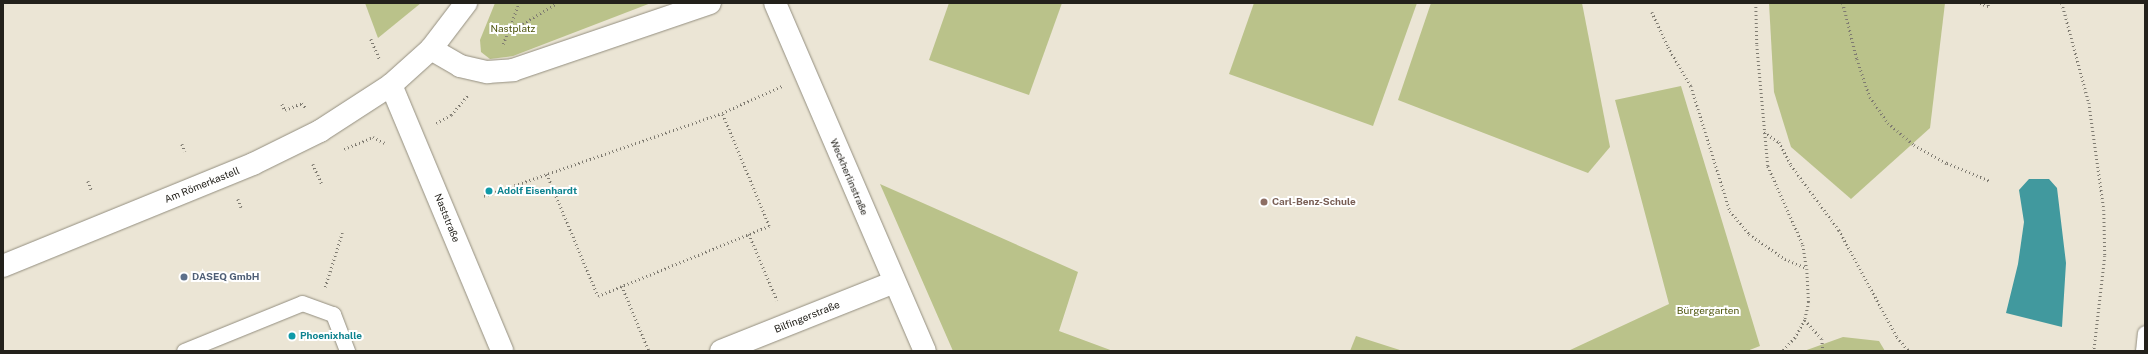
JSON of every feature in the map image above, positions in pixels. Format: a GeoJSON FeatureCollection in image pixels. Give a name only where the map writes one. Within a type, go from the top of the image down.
{"type":"FeatureCollection","features":[{"type":"Feature","properties":{"kind":"street","name":"Am Römerkastell"},"geometry":{"type":"LineString","coordinates":[[3,266],[253,164],[320,131],[391,84],[431,49],[466,3]]}},
{"type":"Feature","properties":{"kind":"street"},"geometry":{"type":"LineString","coordinates":[[431,49],[460,66],[487,72],[513,70],[710,3]]}},
{"type":"Feature","properties":{"kind":"street","name":"Weckherlinstraße"},"geometry":{"type":"LineString","coordinates":[[775,3],[805,76],[925,351]]}},
{"type":"Feature","properties":{"kind":"street","name":"Naststraße"},"geometry":{"type":"LineString","coordinates":[[391,84],[502,351]]}},
{"type":"Feature","properties":{"kind":"street","name":"Bilfingerstraße"},"geometry":{"type":"LineString","coordinates":[[721,351],[894,282]]}},
{"type":"Feature","properties":{"kind":"lane"},"geometry":{"type":"LineString","coordinates":[[184,351],[302,303],[332,314],[347,351]]}},
{"type":"Feature","properties":{"kind":"lane"},"geometry":{"type":"LineString","coordinates":[[2143,351],[2145,333]]}},
{"type":"Feature","properties":{"kind":"path"},"geometry":{"type":"LineString","coordinates":[[337,152],[373,138],[391,145],[451,115],[487,72],[499,54],[509,32],[519,3]]}},
{"type":"Feature","properties":{"kind":"path"},"geometry":{"type":"LineString","coordinates":[[509,32],[551,5],[557,3]]}},
{"type":"Feature","properties":{"kind":"path"},"geometry":{"type":"LineString","coordinates":[[1756,3],[1757,45],[1763,131],[1768,166],[1803,245],[1807,269],[1809,302],[1805,320],[1795,338],[1783,351]]}},
{"type":"Feature","properties":{"kind":"path"},"geometry":{"type":"LineString","coordinates":[[1843,3],[1857,59],[1870,97],[1888,123],[1914,145],[1947,163],[1990,181]]}},
{"type":"Feature","properties":{"kind":"path"},"geometry":{"type":"LineString","coordinates":[[1980,3],[1988,6],[1988,3]]}},
{"type":"Feature","properties":{"kind":"path"},"geometry":{"type":"LineString","coordinates":[[2062,3],[2089,103],[2104,210],[2105,256],[2094,351]]}},
{"type":"Feature","properties":{"kind":"path"},"geometry":{"type":"LineString","coordinates":[[1652,12],[1668,47],[1691,86],[1730,211],[1749,234],[1785,259],[1807,269]]}},
{"type":"Feature","properties":{"kind":"path"},"geometry":{"type":"LineString","coordinates":[[484,196],[722,112],[805,76]]}},
{"type":"Feature","properties":{"kind":"path"},"geometry":{"type":"LineString","coordinates":[[547,174],[598,296],[769,226],[722,112]]}},
{"type":"Feature","properties":{"kind":"path"},"geometry":{"type":"LineString","coordinates":[[1763,131],[1779,142],[1791,165],[1839,230],[1897,337],[1909,351]]}},
{"type":"Feature","properties":{"kind":"path"},"geometry":{"type":"LineString","coordinates":[[182,144],[185,151]]}},
{"type":"Feature","properties":{"kind":"path"},"geometry":{"type":"LineString","coordinates":[[312,163],[322,184]]}},
{"type":"Feature","properties":{"kind":"path"},"geometry":{"type":"LineString","coordinates":[[88,181],[91,189]]}},
{"type":"Feature","properties":{"kind":"path"},"geometry":{"type":"LineString","coordinates":[[318,308],[342,233]]}},
{"type":"Feature","properties":{"kind":"path"},"geometry":{"type":"LineString","coordinates":[[749,234],[787,325]]}},
{"type":"Feature","properties":{"kind":"path"},"geometry":{"type":"LineString","coordinates":[[622,286],[648,351]]}},
{"type":"Feature","properties":{"kind":"path"},"geometry":{"type":"LineString","coordinates":[[1805,320],[1822,339],[1823,351]]}},
{"type":"Feature","properties":{"kind":"green space"},"geometry":{"type":"Polygon","coordinates":[[[365,3],[421,3],[378,38],[365,3]]]}},
{"type":"Feature","properties":{"kind":"green space","name":"Nastplatz"},"geometry":{"type":"Polygon","coordinates":[[[495,3],[651,3],[513,56],[490,59],[481,52],[480,40],[495,3]]]}},
{"type":"Feature","properties":{"kind":"green space"},"geometry":{"type":"Polygon","coordinates":[[[949,3],[1062,3],[1029,95],[929,60],[949,3]]]}},
{"type":"Feature","properties":{"kind":"green space"},"geometry":{"type":"Polygon","coordinates":[[[1254,3],[1417,3],[1373,126],[1229,74],[1254,3]]]}},
{"type":"Feature","properties":{"kind":"green space"},"geometry":{"type":"Polygon","coordinates":[[[1431,3],[1582,3],[1610,147],[1588,173],[1398,100],[1431,3]]]}},
{"type":"Feature","properties":{"kind":"green space"},"geometry":{"type":"Polygon","coordinates":[[[1769,3],[1945,3],[1930,128],[1851,199],[1791,147],[1774,92],[1769,3]]]}},
{"type":"Feature","properties":{"kind":"green space","name":"Bürgergarten"},"geometry":{"type":"Polygon","coordinates":[[[1681,86],[1760,346],[1747,351],[1568,351],[1669,304],[1615,100],[1681,86]]]}},
{"type":"Feature","properties":{"kind":"green space"},"geometry":{"type":"Polygon","coordinates":[[[880,184],[1078,272],[1059,331],[1113,351],[953,351],[880,184]]]}},
{"type":"Feature","properties":{"kind":"green space"},"geometry":{"type":"Polygon","coordinates":[[[1356,336],[1403,351],[1350,351],[1356,336]]]}},
{"type":"Feature","properties":{"kind":"green space"},"geometry":{"type":"Polygon","coordinates":[[[1843,337],[1879,341],[1885,351],[1804,351],[1843,337]]]}},
{"type":"Feature","properties":{"kind":"water"},"geometry":{"type":"Polygon","coordinates":[[[2029,179],[2049,179],[2057,188],[2066,263],[2062,327],[2006,313],[2018,264],[2024,222],[2019,190],[2029,179]]]}},
{"type":"Feature","properties":{"kind":"place","name":"Adolf Eisenhardt"},"geometry":{"type":"Point","coordinates":[489,191]}},
{"type":"Feature","properties":{"kind":"place","name":"Carl-Benz-Schule"},"geometry":{"type":"Point","coordinates":[1264,202]}},
{"type":"Feature","properties":{"kind":"place","name":"DASEQ GmbH"},"geometry":{"type":"Point","coordinates":[184,277]}},
{"type":"Feature","properties":{"kind":"place","name":"Phoenixhalle"},"geometry":{"type":"Point","coordinates":[292,336]}}]}
